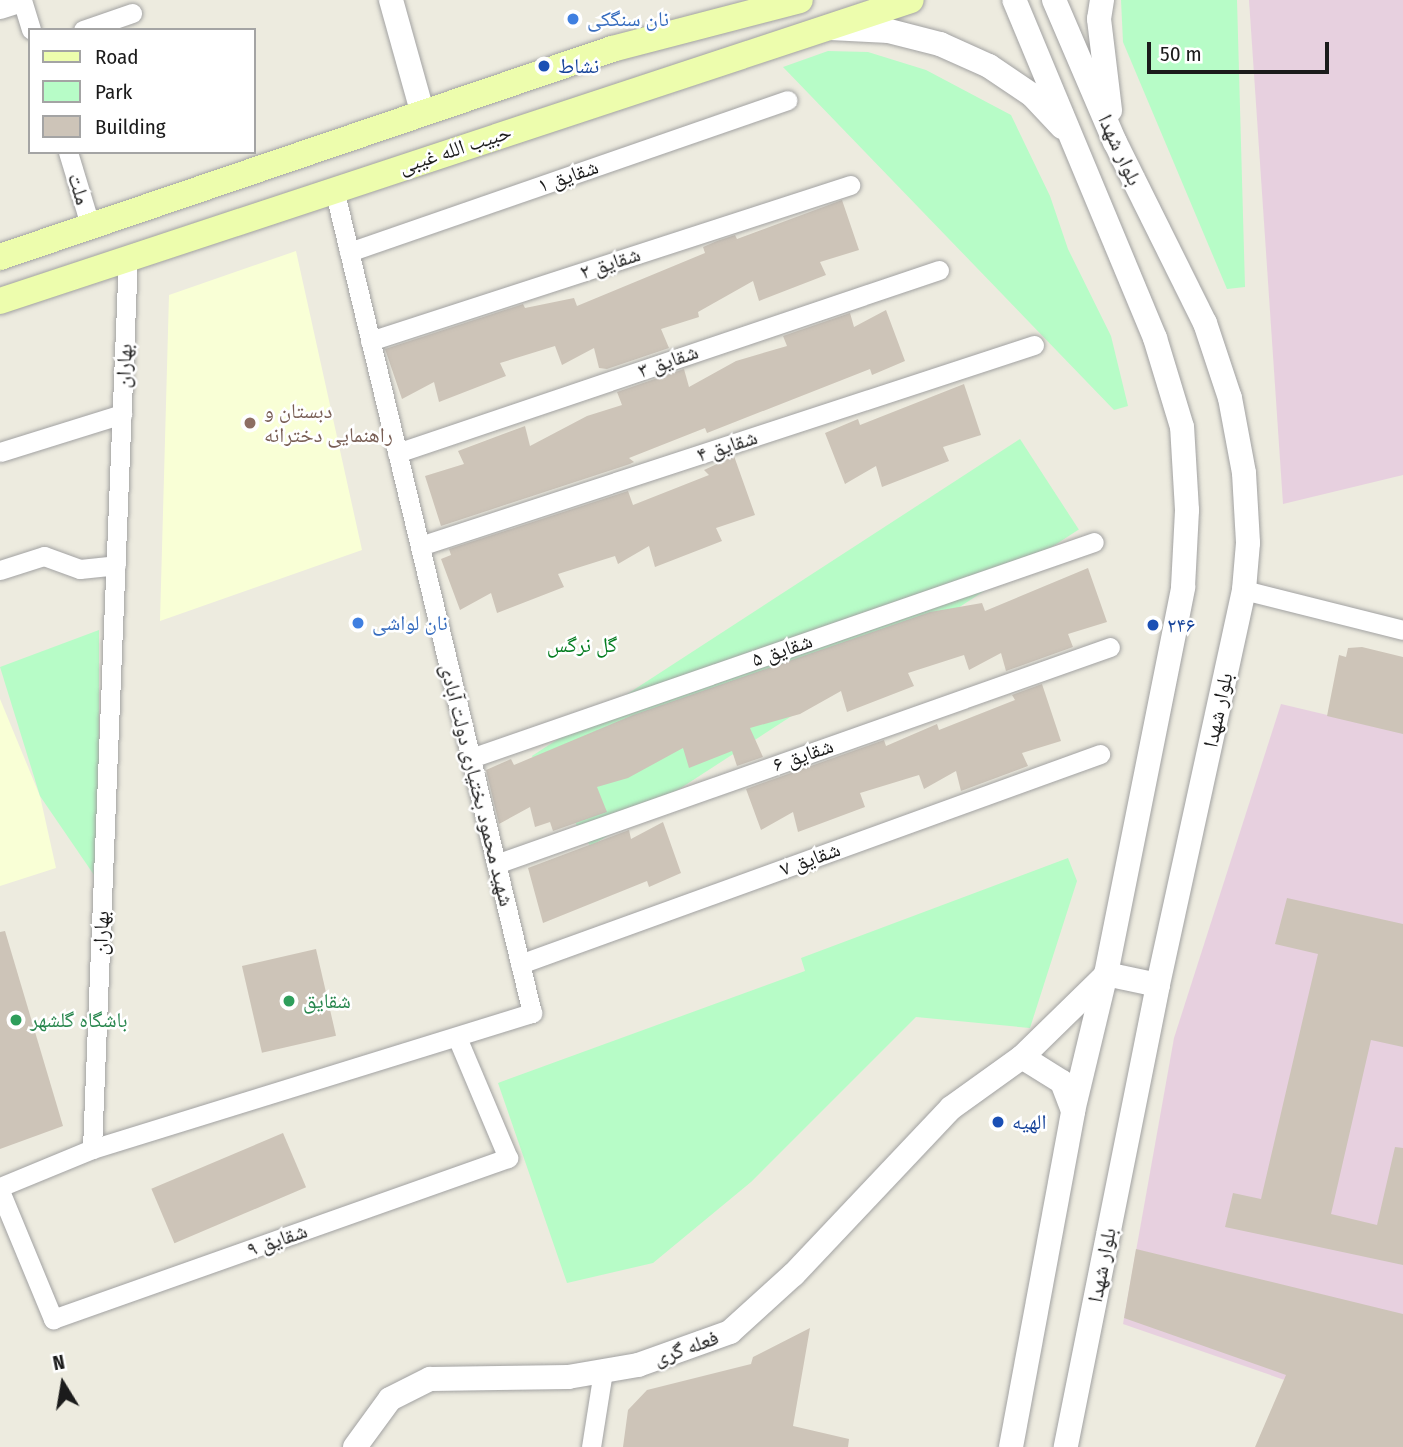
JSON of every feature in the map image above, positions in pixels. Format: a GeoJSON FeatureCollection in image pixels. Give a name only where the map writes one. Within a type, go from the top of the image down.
{"type":"FeatureCollection","features":[{"type":"Feature","properties":{"kind":"main road"},"geometry":{"type":"LineString","coordinates":[[0,257],[422,111],[612,49],[800,0]]}},
{"type":"Feature","properties":{"kind":"main road","name":"حبیب الله غیبی"},"geometry":{"type":"LineString","coordinates":[[0,302],[128,256],[911,0]]}},
{"type":"Feature","properties":{"kind":"main road"},"geometry":{"type":"LineString","coordinates":[[612,49],[627,92]]}},
{"type":"Feature","properties":{"kind":"street"},"geometry":{"type":"LineString","coordinates":[[391,0],[422,111]]}},
{"type":"Feature","properties":{"kind":"street","name":"بلوار شهدا"},"geometry":{"type":"LineString","coordinates":[[1011,1447],[1073,1111],[1107,974],[1183,587],[1187,510],[1182,427],[1155,338],[1014,0]]}},
{"type":"Feature","properties":{"kind":"street","name":"بلوار شهدا"},"geometry":{"type":"LineString","coordinates":[[1054,0],[1115,142],[1205,323],[1230,398],[1244,473],[1248,543],[1244,590],[1158,985],[1066,1447]]}},
{"type":"Feature","properties":{"kind":"street"},"geometry":{"type":"LineString","coordinates":[[1102,0],[1099,19],[1115,142]]}},
{"type":"Feature","properties":{"kind":"street"},"geometry":{"type":"LineString","coordinates":[[0,9],[22,1],[30,28]]}},
{"type":"Feature","properties":{"kind":"street"},"geometry":{"type":"LineString","coordinates":[[89,28],[132,13]]}},
{"type":"Feature","properties":{"kind":"street"},"geometry":{"type":"LineString","coordinates":[[822,28],[889,31],[940,44],[989,66],[1032,95],[1072,137]]}},
{"type":"Feature","properties":{"kind":"street","name":"شقایق ۱"},"geometry":{"type":"LineString","coordinates":[[349,251],[787,100]]}},
{"type":"Feature","properties":{"kind":"street","name":"ملت"},"geometry":{"type":"LineString","coordinates":[[69,154],[90,225]]}},
{"type":"Feature","properties":{"kind":"street","name":"شقایق ۲"},"geometry":{"type":"LineString","coordinates":[[370,341],[850,185]]}},
{"type":"Feature","properties":{"kind":"street","name":"شهید محمود بختیاری دولت آبادی"},"geometry":{"type":"LineString","coordinates":[[334,189],[532,1013],[457,1037]]}},
{"type":"Feature","properties":{"kind":"street","name":"بهاران"},"geometry":{"type":"LineString","coordinates":[[92,1149],[128,256]]}},
{"type":"Feature","properties":{"kind":"street","name":"شقایق ۳"},"geometry":{"type":"LineString","coordinates":[[397,453],[939,270]]}},
{"type":"Feature","properties":{"kind":"street","name":"شقایق ۴"},"geometry":{"type":"LineString","coordinates":[[420,546],[1034,345]]}},
{"type":"Feature","properties":{"kind":"street"},"geometry":{"type":"LineString","coordinates":[[0,452],[122,414]]}},
{"type":"Feature","properties":{"kind":"street","name":"شقایق ۵"},"geometry":{"type":"LineString","coordinates":[[471,758],[1094,542]]}},
{"type":"Feature","properties":{"kind":"street"},"geometry":{"type":"LineString","coordinates":[[0,570],[44,556],[80,569],[116,565]]}},
{"type":"Feature","properties":{"kind":"street"},"geometry":{"type":"LineString","coordinates":[[1244,590],[1403,630]]}},
{"type":"Feature","properties":{"kind":"street","name":"شقایق ۶"},"geometry":{"type":"LineString","coordinates":[[496,864],[1110,646]]}},
{"type":"Feature","properties":{"kind":"street","name":"شقایق ۷"},"geometry":{"type":"LineString","coordinates":[[520,964],[1100,754]]}},
{"type":"Feature","properties":{"kind":"street"},"geometry":{"type":"LineString","coordinates":[[1107,974],[1158,985]]}},
{"type":"Feature","properties":{"kind":"street","name":"فعله گری"},"geometry":{"type":"LineString","coordinates":[[355,1447],[390,1399],[430,1379],[568,1377],[638,1365],[730,1332],[794,1274],[951,1108],[1022,1057],[1107,974]]}},
{"type":"Feature","properties":{"kind":"street"},"geometry":{"type":"LineString","coordinates":[[92,1149],[457,1037]]}},
{"type":"Feature","properties":{"kind":"street","name":"شقایق ۹"},"geometry":{"type":"LineString","coordinates":[[92,1149],[0,1189],[53,1319],[508,1158],[457,1037]]}},
{"type":"Feature","properties":{"kind":"street"},"geometry":{"type":"LineString","coordinates":[[1022,1057],[1062,1082],[1073,1111]]}},
{"type":"Feature","properties":{"kind":"street"},"geometry":{"type":"LineString","coordinates":[[591,1447],[604,1371]]}},
{"type":"Feature","properties":{"kind":"shaded area"},"geometry":{"type":"Polygon","coordinates":[[[1249,0],[1403,0],[1403,475],[1283,504],[1249,0]]]}},
{"type":"Feature","properties":{"kind":"shaded area","name":"دبستان و راهنمایی دخترانه"},"geometry":{"type":"Polygon","coordinates":[[[296,251],[362,550],[160,621],[169,295],[296,251]]]}},
{"type":"Feature","properties":{"kind":"shaded area"},"geometry":{"type":"Polygon","coordinates":[[[0,699],[40,796],[56,868],[0,886],[0,699]]]}},
{"type":"Feature","properties":{"kind":"shaded area"},"geometry":{"type":"Polygon","coordinates":[[[1281,704],[1403,733],[1403,1421],[1123,1324],[1174,1038],[1281,704]]]}},
{"type":"Feature","properties":{"kind":"green space"},"geometry":{"type":"Polygon","coordinates":[[[1121,0],[1237,0],[1245,287],[1227,289],[1123,42],[1121,0]]]}},
{"type":"Feature","properties":{"kind":"green space"},"geometry":{"type":"Polygon","coordinates":[[[828,51],[868,52],[926,70],[1011,115],[1050,196],[1068,249],[1111,336],[1128,406],[1114,410],[783,67],[828,51]]]}},
{"type":"Feature","properties":{"kind":"green space"},"geometry":{"type":"Polygon","coordinates":[[[1020,439],[1079,530],[591,847],[532,756],[1020,439]]]}},
{"type":"Feature","properties":{"kind":"green space"},"geometry":{"type":"Polygon","coordinates":[[[99,630],[99,799],[94,875],[40,796],[0,667],[99,630]]]}},
{"type":"Feature","properties":{"kind":"green space"},"geometry":{"type":"Polygon","coordinates":[[[1068,858],[1077,881],[1030,1028],[916,1017],[751,1182],[653,1263],[567,1283],[498,1083],[805,971],[801,958],[1068,858]]]}},
{"type":"Feature","properties":{"kind":"building"},"geometry":{"type":"Polygon","coordinates":[[[842,200],[859,250],[820,262],[826,275],[759,301],[753,281],[698,312],[699,317],[661,329],[669,348],[607,369],[599,368],[594,348],[562,365],[555,346],[500,363],[506,376],[439,402],[434,382],[402,399],[385,349],[523,304],[525,308],[574,298],[577,306],[705,253],[703,247],[717,241],[735,235],[737,239],[842,200]]]}},
{"type":"Feature","properties":{"kind":"building"},"geometry":{"type":"Polygon","coordinates":[[[886,310],[905,361],[872,375],[870,369],[707,433],[705,428],[629,458],[634,462],[630,464],[441,526],[425,476],[464,464],[458,451],[525,426],[530,446],[587,416],[622,405],[617,392],[684,369],[689,387],[736,361],[787,346],[783,336],[850,313],[854,327],[886,310]]]}},
{"type":"Feature","properties":{"kind":"building"},"geometry":{"type":"Polygon","coordinates":[[[964,384],[981,435],[943,447],[949,461],[882,487],[876,466],[845,484],[825,433],[858,419],[860,425],[964,384]]]}},
{"type":"Feature","properties":{"kind":"building"},"geometry":{"type":"Polygon","coordinates":[[[734,456],[755,515],[716,528],[722,541],[655,567],[649,546],[618,564],[615,556],[558,574],[564,587],[497,613],[491,593],[460,610],[441,559],[451,555],[449,549],[628,491],[633,505],[709,475],[704,470],[734,456]]]}},
{"type":"Feature","properties":{"kind":"building"},"geometry":{"type":"Polygon","coordinates":[[[1088,568],[1107,622],[1068,634],[1073,647],[1006,671],[1001,653],[969,670],[964,655],[908,673],[914,686],[847,712],[841,691],[800,714],[750,728],[763,757],[737,766],[732,751],[689,768],[683,748],[628,778],[597,787],[607,812],[553,831],[550,822],[535,827],[530,807],[499,824],[486,770],[511,759],[514,765],[633,715],[930,612],[982,603],[985,611],[1088,568]]]}},
{"type":"Feature","properties":{"kind":"building"},"geometry":{"type":"Polygon","coordinates":[[[1362,647],[1403,657],[1403,734],[1327,716],[1339,655],[1346,657],[1348,648],[1362,647]]]}},
{"type":"Feature","properties":{"kind":"building"},"geometry":{"type":"Polygon","coordinates":[[[1042,684],[1061,741],[1022,753],[1028,766],[961,791],[956,771],[924,789],[919,775],[860,793],[865,807],[798,832],[793,812],[761,830],[746,789],[884,740],[886,746],[937,724],[939,730],[1015,700],[1012,695],[1042,684]]]}},
{"type":"Feature","properties":{"kind":"building"},"geometry":{"type":"Polygon","coordinates":[[[663,822],[681,873],[649,887],[647,881],[543,923],[528,868],[629,830],[631,839],[663,822]]]}},
{"type":"Feature","properties":{"kind":"building"},"geometry":{"type":"Polygon","coordinates":[[[1287,898],[1403,924],[1403,1047],[1371,1040],[1331,1214],[1377,1225],[1395,1147],[1403,1148],[1403,1265],[1225,1227],[1233,1193],[1261,1199],[1318,954],[1275,944],[1287,898]]]}},
{"type":"Feature","properties":{"kind":"building","name":"باشگاه گلشهر"},"geometry":{"type":"Polygon","coordinates":[[[5,931],[63,1126],[0,1149],[0,932],[5,931]]]}},
{"type":"Feature","properties":{"kind":"building","name":"شقایق"},"geometry":{"type":"Polygon","coordinates":[[[316,949],[336,1036],[262,1053],[242,966],[316,949]]]}},
{"type":"Feature","properties":{"kind":"building"},"geometry":{"type":"Polygon","coordinates":[[[283,1133],[306,1187],[174,1243],[151,1189],[283,1133]]]}},
{"type":"Feature","properties":{"kind":"building"},"geometry":{"type":"Polygon","coordinates":[[[1136,1249],[1403,1314],[1403,1447],[1255,1447],[1286,1375],[1124,1318],[1136,1249]]]}},
{"type":"Feature","properties":{"kind":"building"},"geometry":{"type":"Polygon","coordinates":[[[810,1328],[793,1426],[849,1439],[848,1447],[623,1447],[628,1410],[647,1390],[751,1364],[753,1357],[810,1328]]]}},
{"type":"Feature","properties":{"kind":"place","name":"نان سنگکی"},"geometry":{"type":"Point","coordinates":[573,19]}},
{"type":"Feature","properties":{"kind":"place","name":"نشاط"},"geometry":{"type":"Point","coordinates":[544,66]}},
{"type":"Feature","properties":{"kind":"place","name":"دبستان و راهنمایی دخترانه"},"geometry":{"type":"Point","coordinates":[250,423]}},
{"type":"Feature","properties":{"kind":"place","name":"نان لواشی"},"geometry":{"type":"Point","coordinates":[358,623]}},
{"type":"Feature","properties":{"kind":"place","name":"۲۴۶"},"geometry":{"type":"Point","coordinates":[1153,625]}},
{"type":"Feature","properties":{"kind":"place","name":"شقایق"},"geometry":{"type":"Point","coordinates":[289,1001]}},
{"type":"Feature","properties":{"kind":"place","name":"باشگاه گلشهر"},"geometry":{"type":"Point","coordinates":[16,1020]}},
{"type":"Feature","properties":{"kind":"place","name":"الهیه"},"geometry":{"type":"Point","coordinates":[998,1122]}},
{"type":"Feature","properties":{"kind":"park label","name":"گل نرگس"},"geometry":{"type":"Point","coordinates":[582,645]}}]}
